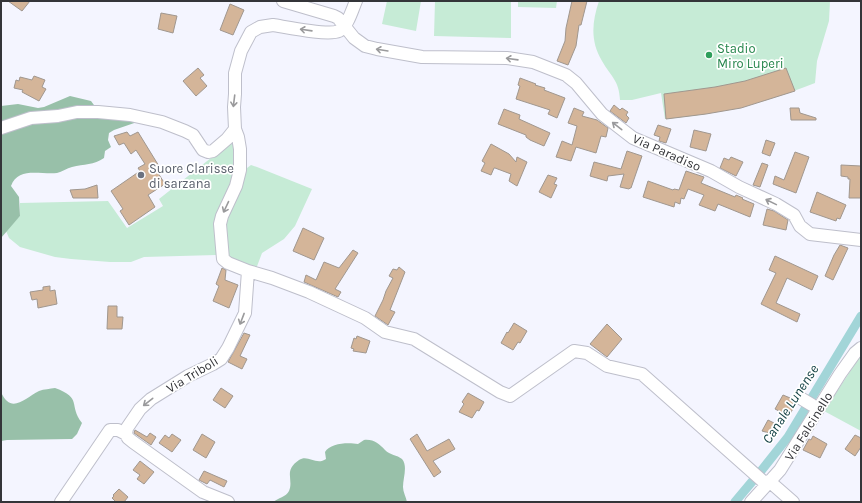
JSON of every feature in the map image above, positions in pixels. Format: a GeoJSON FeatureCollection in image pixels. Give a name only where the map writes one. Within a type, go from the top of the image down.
{"type":"FeatureCollection","features":[{"type":"Feature","properties":{"kind":"street","name":"Via Paradiso"},"geometry":{"type":"LineString","coordinates":[[283,1],[330,14],[338,18],[354,38],[365,46],[377,50],[422,56],[507,58],[533,62],[566,74],[576,83],[602,114],[633,138],[711,171],[739,187],[776,204],[794,215],[800,226],[810,234],[861,240]]}},
{"type":"Feature","properties":{"kind":"street"},"geometry":{"type":"LineString","coordinates":[[356,1],[344,27],[339,31],[323,32],[273,25],[264,26],[251,32],[241,51],[235,73],[234,107],[235,129],[240,149],[240,170],[236,186],[222,216],[220,224],[223,259],[228,263],[248,271],[309,292],[365,318],[385,332],[414,338],[500,392],[510,396],[574,351],[587,353],[607,366],[642,374],[751,471],[793,502]]}},
{"type":"Feature","properties":{"kind":"street"},"geometry":{"type":"LineString","coordinates":[[1,128],[31,118],[58,116],[77,112],[130,115],[162,122],[193,135],[203,150],[208,152],[214,151],[235,129]]}},
{"type":"Feature","properties":{"kind":"street","name":"Via Triboli"},"geometry":{"type":"LineString","coordinates":[[126,434],[126,428],[134,416],[151,399],[188,376],[220,359],[228,348],[245,313],[248,271]]}},
{"type":"Feature","properties":{"kind":"street","name":"Via Falcinello"},"geometry":{"type":"LineString","coordinates":[[751,502],[765,482],[780,470],[840,374],[855,353],[861,348]]}},
{"type":"Feature","properties":{"kind":"street"},"geometry":{"type":"LineString","coordinates":[[61,502],[110,430],[116,429],[126,434],[128,438],[202,492],[228,502]]}},
{"type":"Feature","properties":{"kind":"green space"},"geometry":{"type":"Polygon","coordinates":[[[387,1],[421,1],[416,31],[382,24],[387,1]]]}},
{"type":"Feature","properties":{"kind":"green space"},"geometry":{"type":"Polygon","coordinates":[[[435,1],[511,1],[511,38],[434,36],[435,1]]]}},
{"type":"Feature","properties":{"kind":"green space"},"geometry":{"type":"Polygon","coordinates":[[[518,1],[557,1],[556,8],[518,7],[518,1]]]}},
{"type":"Feature","properties":{"kind":"green space","name":"Stadio Miro Luperi"},"geometry":{"type":"Polygon","coordinates":[[[599,1],[830,1],[829,21],[817,61],[815,83],[742,107],[665,119],[661,93],[632,100],[620,100],[616,83],[598,54],[595,46],[593,31],[599,1]]]}},
{"type":"Feature","properties":{"kind":"green space"},"geometry":{"type":"Polygon","coordinates":[[[70,96],[91,101],[102,116],[140,121],[109,133],[108,140],[111,147],[105,151],[104,158],[100,160],[57,173],[24,174],[14,180],[11,186],[19,197],[20,216],[1,238],[1,106],[18,104],[38,108],[70,96]]]}},
{"type":"Feature","properties":{"kind":"green space"},"geometry":{"type":"Polygon","coordinates":[[[235,139],[237,163],[218,252],[216,255],[144,257],[131,262],[71,259],[55,257],[20,247],[9,238],[6,231],[20,216],[20,203],[108,201],[127,228],[163,206],[159,199],[235,139]]]}},
{"type":"Feature","properties":{"kind":"green space"},"geometry":{"type":"Polygon","coordinates":[[[251,165],[312,189],[295,226],[284,239],[262,253],[256,269],[226,256],[224,222],[247,168],[251,165]]]}},
{"type":"Feature","properties":{"kind":"green space"},"geometry":{"type":"Polygon","coordinates":[[[861,355],[861,431],[824,411],[861,355]]]}},
{"type":"Feature","properties":{"kind":"green space"},"geometry":{"type":"Polygon","coordinates":[[[55,388],[69,395],[74,402],[78,417],[82,423],[77,434],[72,439],[1,441],[1,392],[9,403],[14,404],[39,391],[55,388]]]}},
{"type":"Feature","properties":{"kind":"green space"},"geometry":{"type":"Polygon","coordinates":[[[364,440],[376,442],[387,452],[402,459],[405,465],[403,489],[407,502],[273,502],[286,495],[289,491],[290,471],[294,464],[299,460],[306,458],[315,461],[322,461],[326,459],[325,452],[327,449],[335,445],[344,443],[358,444],[364,440]]]}},
{"type":"Feature","properties":{"kind":"building"},"geometry":{"type":"Polygon","coordinates":[[[8,1],[30,1],[22,11],[8,1]]]}},
{"type":"Feature","properties":{"kind":"building"},"geometry":{"type":"Polygon","coordinates":[[[572,1],[587,1],[581,25],[579,25],[576,46],[568,65],[557,61],[565,41],[566,28],[572,1]]]}},
{"type":"Feature","properties":{"kind":"building"},"geometry":{"type":"Polygon","coordinates":[[[230,4],[244,10],[233,35],[220,30],[230,4]]]}},
{"type":"Feature","properties":{"kind":"building"},"geometry":{"type":"Polygon","coordinates":[[[161,13],[177,16],[173,33],[158,29],[161,13]]]}},
{"type":"Feature","properties":{"kind":"building"},"geometry":{"type":"Polygon","coordinates":[[[198,68],[204,75],[200,78],[207,86],[196,96],[183,81],[198,68]]]}},
{"type":"Feature","properties":{"kind":"building"},"geometry":{"type":"Polygon","coordinates":[[[786,68],[795,91],[741,108],[666,119],[664,94],[745,81],[786,68]]]}},
{"type":"Feature","properties":{"kind":"building"},"geometry":{"type":"Polygon","coordinates":[[[34,76],[45,80],[42,87],[46,89],[39,101],[22,92],[23,90],[14,88],[16,80],[19,81],[20,77],[32,80],[34,76]]]}},
{"type":"Feature","properties":{"kind":"building"},"geometry":{"type":"Polygon","coordinates":[[[520,78],[545,88],[544,90],[565,98],[557,118],[548,114],[550,110],[516,99],[520,86],[518,85],[520,78]]]}},
{"type":"Feature","properties":{"kind":"building"},"geometry":{"type":"Polygon","coordinates":[[[614,105],[620,110],[622,108],[628,112],[626,115],[629,118],[626,123],[610,111],[614,105]]]}},
{"type":"Feature","properties":{"kind":"building"},"geometry":{"type":"Polygon","coordinates":[[[574,108],[584,112],[582,116],[597,120],[608,128],[606,137],[601,136],[596,153],[576,147],[571,161],[556,157],[562,141],[572,145],[577,126],[568,123],[574,108]]]}},
{"type":"Feature","properties":{"kind":"building"},"geometry":{"type":"Polygon","coordinates":[[[790,108],[799,108],[800,113],[816,118],[816,120],[791,120],[790,108]]]}},
{"type":"Feature","properties":{"kind":"building"},"geometry":{"type":"Polygon","coordinates":[[[504,109],[520,115],[519,119],[550,133],[544,146],[530,140],[526,137],[526,135],[498,124],[504,109]]]}},
{"type":"Feature","properties":{"kind":"building"},"geometry":{"type":"Polygon","coordinates":[[[658,125],[671,129],[666,143],[659,141],[660,137],[654,135],[658,125]]]}},
{"type":"Feature","properties":{"kind":"building"},"geometry":{"type":"Polygon","coordinates":[[[694,130],[711,134],[706,151],[690,147],[694,130]]]}},
{"type":"Feature","properties":{"kind":"building"},"geometry":{"type":"Polygon","coordinates":[[[127,132],[130,136],[138,132],[162,171],[158,173],[165,184],[148,195],[155,207],[129,225],[120,211],[123,209],[111,191],[140,171],[138,168],[145,164],[136,150],[131,154],[124,143],[119,145],[114,136],[127,132]]]}},
{"type":"Feature","properties":{"kind":"building"},"geometry":{"type":"Polygon","coordinates":[[[766,140],[775,143],[770,156],[762,153],[766,140]]]}},
{"type":"Feature","properties":{"kind":"building"},"geometry":{"type":"Polygon","coordinates":[[[491,144],[509,154],[516,162],[517,157],[527,162],[517,186],[509,181],[511,174],[495,168],[491,175],[481,171],[485,163],[482,161],[491,144]]]}},
{"type":"Feature","properties":{"kind":"building"},"geometry":{"type":"Polygon","coordinates":[[[627,151],[642,156],[631,188],[620,187],[624,174],[608,176],[607,181],[590,176],[594,162],[621,169],[627,151]]]}},
{"type":"Feature","properties":{"kind":"building"},"geometry":{"type":"Polygon","coordinates":[[[795,152],[809,157],[796,193],[773,184],[775,176],[784,180],[795,152]]]}},
{"type":"Feature","properties":{"kind":"building"},"geometry":{"type":"Polygon","coordinates":[[[731,157],[743,162],[736,176],[720,168],[724,158],[729,160],[731,157]]]}},
{"type":"Feature","properties":{"kind":"building"},"geometry":{"type":"Polygon","coordinates":[[[762,163],[768,165],[760,187],[753,185],[762,163]]]}},
{"type":"Feature","properties":{"kind":"building"},"geometry":{"type":"Polygon","coordinates":[[[841,165],[861,166],[861,198],[849,198],[850,179],[848,179],[848,177],[841,176],[841,165]]]}},
{"type":"Feature","properties":{"kind":"building"},"geometry":{"type":"Polygon","coordinates":[[[686,171],[704,177],[701,183],[735,197],[736,195],[754,204],[750,217],[718,204],[715,211],[699,205],[704,195],[688,189],[684,199],[681,198],[680,204],[675,202],[674,207],[643,197],[648,181],[673,190],[679,190],[686,171]]]}},
{"type":"Feature","properties":{"kind":"building"},"geometry":{"type":"Polygon","coordinates":[[[548,175],[557,178],[554,184],[557,185],[551,198],[539,192],[548,175]]]}},
{"type":"Feature","properties":{"kind":"building"},"geometry":{"type":"Polygon","coordinates":[[[97,185],[98,198],[73,198],[70,190],[85,189],[97,185]]]}},
{"type":"Feature","properties":{"kind":"building"},"geometry":{"type":"Polygon","coordinates":[[[817,192],[846,205],[840,219],[837,218],[836,221],[810,212],[817,192]]]}},
{"type":"Feature","properties":{"kind":"building"},"geometry":{"type":"Polygon","coordinates":[[[767,209],[774,211],[788,220],[786,230],[763,225],[767,209]]]}},
{"type":"Feature","properties":{"kind":"building"},"geometry":{"type":"Polygon","coordinates":[[[303,228],[324,238],[314,260],[293,251],[303,228]]]}},
{"type":"Feature","properties":{"kind":"building"},"geometry":{"type":"Polygon","coordinates":[[[840,245],[848,248],[833,280],[825,276],[840,245]]]}},
{"type":"Feature","properties":{"kind":"building"},"geometry":{"type":"Polygon","coordinates":[[[353,250],[358,253],[335,289],[341,292],[338,297],[304,282],[306,275],[316,280],[324,262],[339,268],[353,250]]]}},
{"type":"Feature","properties":{"kind":"building"},"geometry":{"type":"Polygon","coordinates":[[[775,256],[818,276],[812,290],[787,278],[776,303],[800,314],[797,322],[761,304],[776,273],[769,270],[775,256]]]}},
{"type":"Feature","properties":{"kind":"building"},"geometry":{"type":"Polygon","coordinates":[[[399,267],[405,272],[390,310],[395,312],[388,325],[375,316],[393,278],[389,276],[393,269],[397,270],[399,267]]]}},
{"type":"Feature","properties":{"kind":"building"},"geometry":{"type":"Polygon","coordinates":[[[222,268],[226,270],[225,280],[238,285],[229,308],[213,301],[219,286],[216,284],[222,268]]]}},
{"type":"Feature","properties":{"kind":"building"},"geometry":{"type":"Polygon","coordinates":[[[50,286],[50,291],[55,290],[57,304],[38,308],[37,299],[32,300],[30,292],[43,290],[43,287],[50,286]]]}},
{"type":"Feature","properties":{"kind":"building"},"geometry":{"type":"Polygon","coordinates":[[[108,306],[117,306],[117,317],[123,317],[122,329],[107,329],[108,306]]]}},
{"type":"Feature","properties":{"kind":"building"},"geometry":{"type":"Polygon","coordinates":[[[514,323],[527,331],[520,343],[518,342],[513,350],[501,343],[514,323]]]}},
{"type":"Feature","properties":{"kind":"building"},"geometry":{"type":"Polygon","coordinates":[[[607,324],[622,339],[607,357],[590,344],[607,324]]]}},
{"type":"Feature","properties":{"kind":"building"},"geometry":{"type":"Polygon","coordinates":[[[244,333],[250,335],[240,356],[247,359],[242,369],[228,362],[244,333]]]}},
{"type":"Feature","properties":{"kind":"building"},"geometry":{"type":"Polygon","coordinates":[[[357,336],[370,341],[366,353],[353,351],[354,349],[351,348],[354,338],[356,339],[357,336]]]}},
{"type":"Feature","properties":{"kind":"building"},"geometry":{"type":"Polygon","coordinates":[[[221,388],[233,396],[225,408],[213,400],[221,388]]]}},
{"type":"Feature","properties":{"kind":"building"},"geometry":{"type":"Polygon","coordinates":[[[468,393],[484,402],[479,411],[477,410],[472,418],[459,412],[464,404],[462,402],[468,393]]]}},
{"type":"Feature","properties":{"kind":"building"},"geometry":{"type":"Polygon","coordinates":[[[783,395],[795,400],[796,403],[789,416],[775,409],[783,395]]]}},
{"type":"Feature","properties":{"kind":"building"},"geometry":{"type":"Polygon","coordinates":[[[768,420],[774,423],[769,433],[762,431],[768,420]]]}},
{"type":"Feature","properties":{"kind":"building"},"geometry":{"type":"Polygon","coordinates":[[[135,430],[147,437],[150,433],[156,437],[151,445],[134,433],[135,430]]]}},
{"type":"Feature","properties":{"kind":"building"},"geometry":{"type":"Polygon","coordinates":[[[172,434],[181,440],[172,452],[159,443],[165,435],[169,438],[172,434]]]}},
{"type":"Feature","properties":{"kind":"building"},"geometry":{"type":"Polygon","coordinates":[[[202,434],[215,442],[206,458],[193,450],[202,434]]]}},
{"type":"Feature","properties":{"kind":"building"},"geometry":{"type":"Polygon","coordinates":[[[417,434],[427,451],[449,439],[455,449],[433,461],[441,472],[434,477],[410,439],[417,434]]]}},
{"type":"Feature","properties":{"kind":"building"},"geometry":{"type":"Polygon","coordinates":[[[855,435],[861,438],[861,447],[855,456],[845,449],[855,435]]]}},
{"type":"Feature","properties":{"kind":"building"},"geometry":{"type":"Polygon","coordinates":[[[813,436],[827,444],[820,458],[803,450],[809,439],[811,440],[813,436]]]}},
{"type":"Feature","properties":{"kind":"building"},"geometry":{"type":"Polygon","coordinates":[[[140,461],[154,472],[144,484],[137,479],[140,475],[133,470],[140,461]]]}},
{"type":"Feature","properties":{"kind":"building"},"geometry":{"type":"Polygon","coordinates":[[[204,471],[227,481],[224,487],[210,480],[207,484],[199,480],[204,471]]]}},
{"type":"Feature","properties":{"kind":"building"},"geometry":{"type":"Polygon","coordinates":[[[119,489],[128,497],[124,502],[116,502],[112,498],[119,489]]]}},
{"type":"Feature","properties":{"kind":"waterway","name":"Canale Lunense"},"geometry":{"type":"LineString","coordinates":[[735,502],[788,437],[861,316]]}},
{"type":"Feature","properties":{"kind":"place","name":"Stadio Miro Luperi"},"geometry":{"type":"Point","coordinates":[709,55]}},
{"type":"Feature","properties":{"kind":"place","name":"Suore Clarisse di sarzana"},"geometry":{"type":"Point","coordinates":[141,175]}}]}
